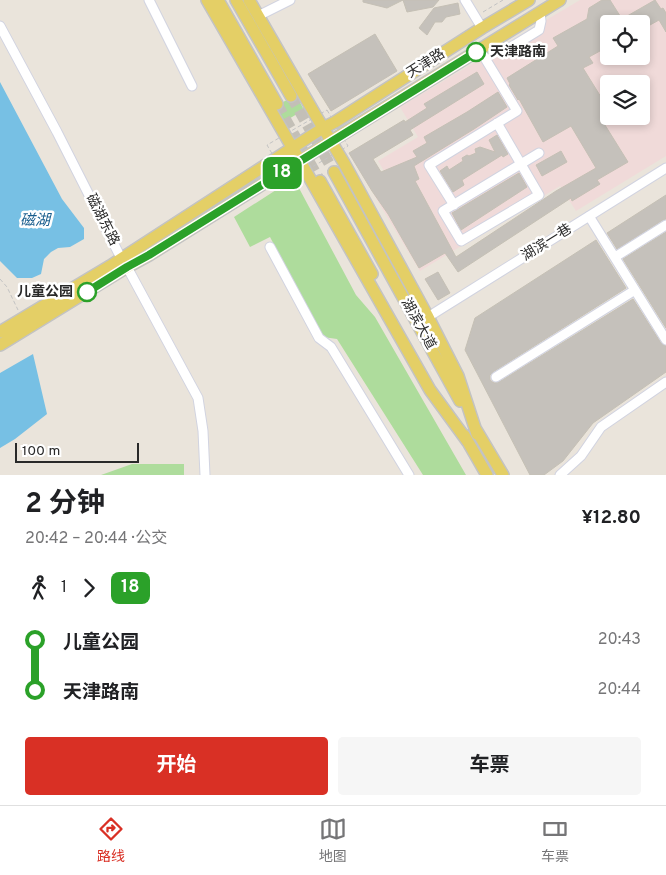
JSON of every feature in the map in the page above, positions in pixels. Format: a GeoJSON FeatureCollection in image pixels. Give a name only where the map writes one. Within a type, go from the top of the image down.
{"type":"FeatureCollection","features":[{"type":"Feature","properties":{"kind":"main road"},"geometry":{"type":"LineString","coordinates":[[208,0],[430,390],[468,442]]}},
{"type":"Feature","properties":{"kind":"main road"},"geometry":{"type":"LineString","coordinates":[[218,0],[277,104]]}},
{"type":"Feature","properties":{"kind":"main road"},"geometry":{"type":"LineString","coordinates":[[236,0],[291,96]]}},
{"type":"Feature","properties":{"kind":"main road"},"geometry":{"type":"LineString","coordinates":[[249,0],[344,163],[428,317],[458,376],[477,434]]}},
{"type":"Feature","properties":{"kind":"main road","name":"天津路"},"geometry":{"type":"LineString","coordinates":[[124,263],[292,148],[529,0]]}},
{"type":"Feature","properties":{"kind":"main road","name":"天津路"},"geometry":{"type":"LineString","coordinates":[[124,263],[149,255],[560,0]]}},
{"type":"Feature","properties":{"kind":"main road","name":"湖滨大道"},"geometry":{"type":"LineString","coordinates":[[334,172],[450,380],[477,434],[503,475]]}},
{"type":"Feature","properties":{"kind":"main road","name":"湖滨大道"},"geometry":{"type":"LineString","coordinates":[[320,181],[487,475]]}},
{"type":"Feature","properties":{"kind":"main road"},"geometry":{"type":"LineString","coordinates":[[0,332],[124,263]]}},
{"type":"Feature","properties":{"kind":"main road"},"geometry":{"type":"LineString","coordinates":[[0,345],[124,263]]}},
{"type":"Feature","properties":{"kind":"street"},"geometry":{"type":"LineString","coordinates":[[149,0],[192,86]]}},
{"type":"Feature","properties":{"kind":"street"},"geometry":{"type":"LineString","coordinates":[[258,16],[290,0]]}},
{"type":"Feature","properties":{"kind":"street"},"geometry":{"type":"LineString","coordinates":[[465,0],[482,28]]}},
{"type":"Feature","properties":{"kind":"street","name":"磁湖东路"},"geometry":{"type":"LineString","coordinates":[[0,26],[124,263],[198,398],[203,431],[205,475]]}},
{"type":"Feature","properties":{"kind":"street"},"geometry":{"type":"LineString","coordinates":[[454,205],[429,165],[517,111],[484,47]]}},
{"type":"Feature","properties":{"kind":"street"},"geometry":{"type":"LineString","coordinates":[[497,123],[521,164],[540,194],[461,241],[443,211],[454,205],[521,164],[539,153]]}},
{"type":"Feature","properties":{"kind":"street","name":"湖滨一巷"},"geometry":{"type":"LineString","coordinates":[[428,317],[666,168]]}},
{"type":"Feature","properties":{"kind":"street"},"geometry":{"type":"LineString","coordinates":[[589,216],[666,340]]}},
{"type":"Feature","properties":{"kind":"street"},"geometry":{"type":"LineString","coordinates":[[615,257],[666,225]]}},
{"type":"Feature","properties":{"kind":"street"},"geometry":{"type":"LineString","coordinates":[[270,247],[320,338],[331,346],[409,475]]}},
{"type":"Feature","properties":{"kind":"street"},"geometry":{"type":"LineString","coordinates":[[496,376],[635,290]]}},
{"type":"Feature","properties":{"kind":"street"},"geometry":{"type":"LineString","coordinates":[[560,475],[581,456],[601,427],[666,382]]}},
{"type":"Feature","properties":{"kind":"path"},"geometry":{"type":"LineString","coordinates":[[475,16],[503,0]]}},
{"type":"Feature","properties":{"kind":"path"},"geometry":{"type":"LineString","coordinates":[[0,279],[7,287],[22,319]]}},
{"type":"Feature","properties":{"kind":"shaded area"},"geometry":{"type":"Polygon","coordinates":[[[580,0],[666,0],[666,156],[576,211],[560,186],[420,271],[374,195],[392,184],[378,161],[418,137],[400,107],[580,0]]]}},
{"type":"Feature","properties":{"kind":"green space"},"geometry":{"type":"Polygon","coordinates":[[[296,95],[303,108],[302,111],[287,120],[281,119],[274,107],[296,95]]]}},
{"type":"Feature","properties":{"kind":"green space"},"geometry":{"type":"Polygon","coordinates":[[[292,184],[296,185],[300,190],[356,295],[375,317],[466,475],[423,475],[337,339],[323,337],[270,237],[250,247],[234,217],[276,190],[292,184]]]}},
{"type":"Feature","properties":{"kind":"green space"},"geometry":{"type":"Polygon","coordinates":[[[132,464],[184,464],[184,475],[101,475],[132,464]]]}},
{"type":"Feature","properties":{"kind":"water","name":"磁湖"},"geometry":{"type":"Polygon","coordinates":[[[0,82],[62,199],[84,228],[84,239],[70,247],[58,248],[51,252],[44,259],[41,274],[32,278],[17,278],[0,261],[0,82]]]}},
{"type":"Feature","properties":{"kind":"water"},"geometry":{"type":"Polygon","coordinates":[[[33,354],[47,414],[0,448],[0,373],[33,354]]]}},
{"type":"Feature","properties":{"kind":"building"},"geometry":{"type":"Polygon","coordinates":[[[363,0],[403,0],[387,8],[363,2],[363,0]]]}},
{"type":"Feature","properties":{"kind":"building"},"geometry":{"type":"Polygon","coordinates":[[[403,0],[439,0],[433,7],[407,12],[403,0]]]}},
{"type":"Feature","properties":{"kind":"building"},"geometry":{"type":"Polygon","coordinates":[[[602,0],[610,0],[619,15],[600,15],[600,51],[589,57],[593,63],[583,68],[600,95],[600,125],[605,125],[628,162],[597,180],[600,184],[572,201],[571,198],[458,272],[445,253],[419,268],[388,214],[349,153],[404,120],[405,122],[427,108],[424,104],[477,72],[484,84],[410,130],[413,135],[373,159],[381,172],[417,157],[413,151],[427,143],[424,137],[498,92],[507,107],[414,166],[419,179],[415,181],[456,257],[556,191],[596,168],[571,126],[543,142],[509,85],[507,78],[558,46],[553,38],[587,19],[589,8],[602,0]]]}},
{"type":"Feature","properties":{"kind":"building"},"geometry":{"type":"Polygon","coordinates":[[[655,0],[666,13],[666,32],[659,20],[650,25],[650,15],[629,15],[655,0]]]}},
{"type":"Feature","properties":{"kind":"building"},"geometry":{"type":"Polygon","coordinates":[[[458,3],[460,14],[446,17],[442,22],[435,22],[427,35],[419,28],[434,8],[458,3]]]}},
{"type":"Feature","properties":{"kind":"building"},"geometry":{"type":"Polygon","coordinates":[[[375,34],[397,71],[331,111],[308,74],[375,34]]]}},
{"type":"Feature","properties":{"kind":"building"},"geometry":{"type":"Polygon","coordinates":[[[497,135],[508,154],[503,157],[502,155],[462,180],[464,185],[453,192],[440,171],[447,166],[449,170],[463,161],[462,158],[476,153],[475,149],[480,147],[495,152],[489,140],[497,135]]]}},
{"type":"Feature","properties":{"kind":"building"},"geometry":{"type":"Polygon","coordinates":[[[561,151],[567,162],[542,176],[536,165],[561,151]]]}},
{"type":"Feature","properties":{"kind":"building"},"geometry":{"type":"Polygon","coordinates":[[[519,173],[527,187],[461,230],[452,213],[519,173]]]}},
{"type":"Feature","properties":{"kind":"building"},"geometry":{"type":"Polygon","coordinates":[[[666,195],[666,219],[617,249],[607,233],[666,195]]]}},
{"type":"Feature","properties":{"kind":"building"},"geometry":{"type":"Polygon","coordinates":[[[666,232],[666,328],[623,259],[666,232]]]}},
{"type":"Feature","properties":{"kind":"building"},"geometry":{"type":"Polygon","coordinates":[[[596,240],[626,288],[493,372],[490,375],[490,380],[494,383],[499,382],[633,299],[661,343],[666,346],[666,372],[593,423],[563,461],[544,475],[530,475],[465,350],[475,318],[596,240]]]}},
{"type":"Feature","properties":{"kind":"building"},"geometry":{"type":"Polygon","coordinates":[[[438,272],[450,293],[438,300],[425,279],[438,272]]]}},
{"type":"Feature","properties":{"kind":"tunnel"},"geometry":{"type":"LineString","coordinates":[[291,96],[334,172]]}},
{"type":"Feature","properties":{"kind":"tunnel"},"geometry":{"type":"LineString","coordinates":[[277,104],[320,181]]}},
{"type":"Feature","properties":{"kind":"bus line","name":"18"},"geometry":{"type":"LineString","coordinates":[[87,292],[476,52]]}},
{"type":"Feature","properties":{"kind":"place","name":"天津路南"},"geometry":{"type":"Point","coordinates":[476,52]}},
{"type":"Feature","properties":{"kind":"place","name":"儿童公园"},"geometry":{"type":"Point","coordinates":[87,292]}}]}
